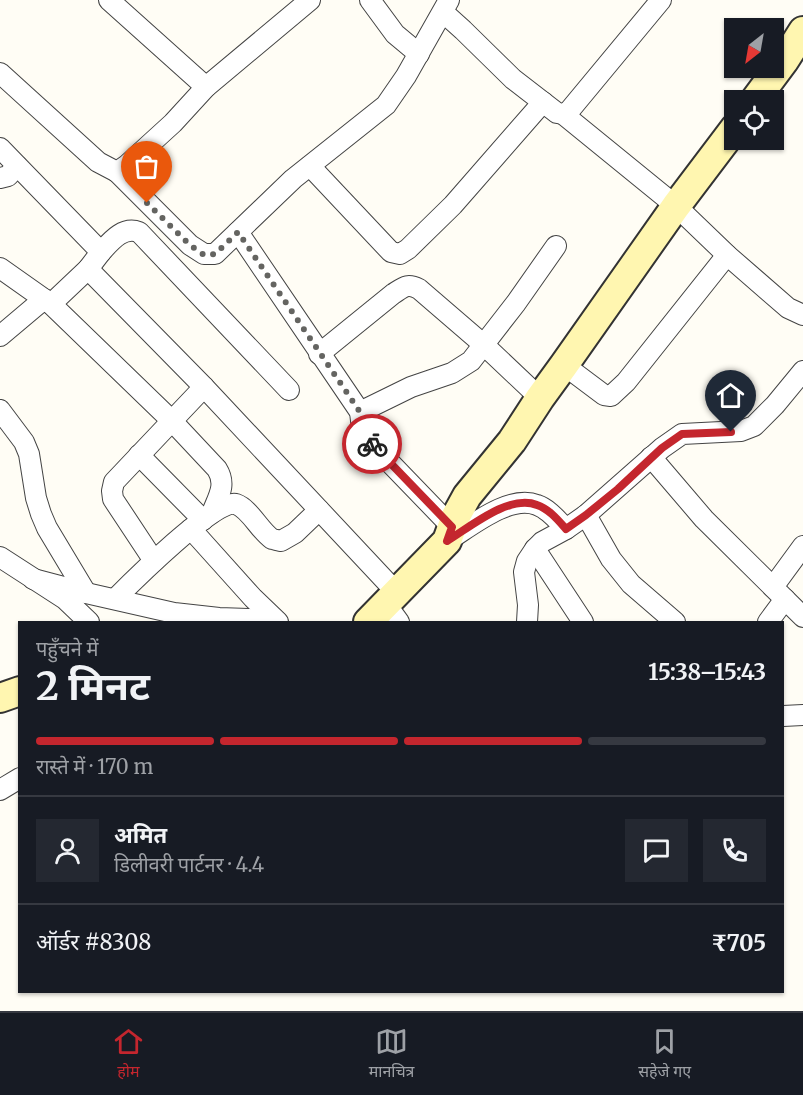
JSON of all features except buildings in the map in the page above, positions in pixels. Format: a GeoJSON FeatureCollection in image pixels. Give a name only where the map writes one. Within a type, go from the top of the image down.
{"type":"FeatureCollection","features":[{"type":"Feature","properties":{"kind":"street"},"geometry":{"type":"LineString","coordinates":[[109,0],[206,87]]}},
{"type":"Feature","properties":{"kind":"street"},"geometry":{"type":"LineString","coordinates":[[117,172],[173,123],[206,87],[310,0]]}},
{"type":"Feature","properties":{"kind":"street"},"geometry":{"type":"LineString","coordinates":[[370,0],[395,34],[419,54]]}},
{"type":"Feature","properties":{"kind":"street"},"geometry":{"type":"LineString","coordinates":[[563,114],[569,111],[587,91],[661,0]]}},
{"type":"Feature","properties":{"kind":"street"},"geometry":{"type":"LineString","coordinates":[[0,73],[98,162],[117,172],[190,245],[204,255],[215,254],[293,179],[386,105],[406,76],[446,6],[463,30],[513,79],[557,113],[563,114],[676,206],[727,255],[788,308],[803,315]]}},
{"type":"Feature","properties":{"kind":"street"},"geometry":{"type":"LineString","coordinates":[[762,90],[803,31]]}},
{"type":"Feature","properties":{"kind":"street"},"geometry":{"type":"LineString","coordinates":[[310,166],[391,252],[400,254],[453,205],[543,102]]}},
{"type":"Feature","properties":{"kind":"street"},"geometry":{"type":"LineString","coordinates":[[88,269],[204,387],[319,510],[387,611],[450,534],[466,496],[512,441],[676,206],[724,143]]}},
{"type":"Feature","properties":{"kind":"street"},"geometry":{"type":"LineString","coordinates":[[0,148],[101,252]]}},
{"type":"Feature","properties":{"kind":"street"},"geometry":{"type":"LineString","coordinates":[[0,178],[8,176],[17,166]]}},
{"type":"Feature","properties":{"kind":"street"},"geometry":{"type":"LineString","coordinates":[[0,336],[88,269],[111,242],[131,229],[139,232],[289,390]]}},
{"type":"Feature","properties":{"kind":"street"},"geometry":{"type":"LineString","coordinates":[[238,232],[360,412],[362,429],[367,439],[450,534]]}},
{"type":"Feature","properties":{"kind":"street"},"geometry":{"type":"LineString","coordinates":[[360,412],[411,387],[452,373],[471,361],[556,246]]}},
{"type":"Feature","properties":{"kind":"street"},"geometry":{"type":"LineString","coordinates":[[564,365],[604,395],[611,396],[626,382],[727,255]]}},
{"type":"Feature","properties":{"kind":"street"},"geometry":{"type":"LineString","coordinates":[[0,268],[48,301],[217,469],[222,482],[220,491],[202,521]]}},
{"type":"Feature","properties":{"kind":"street"},"geometry":{"type":"LineString","coordinates":[[319,354],[393,294],[405,286],[412,286],[419,289],[484,345],[540,398]]}},
{"type":"Feature","properties":{"kind":"street"},"geometry":{"type":"LineString","coordinates":[[527,621],[528,605],[524,572],[527,561],[542,542],[586,515],[651,457],[682,434],[741,431],[754,426],[803,371]]}},
{"type":"Feature","properties":{"kind":"street"},"geometry":{"type":"LineString","coordinates":[[154,561],[113,499],[111,490],[114,482],[204,387]]}},
{"type":"Feature","properties":{"kind":"street"},"geometry":{"type":"LineString","coordinates":[[0,410],[24,442],[29,454],[41,514],[86,593]]}},
{"type":"Feature","properties":{"kind":"street"},"geometry":{"type":"LineString","coordinates":[[139,455],[202,521],[276,621]]}},
{"type":"Feature","properties":{"kind":"street"},"geometry":{"type":"LineString","coordinates":[[651,457],[704,519],[803,617]]}},
{"type":"Feature","properties":{"kind":"street"},"geometry":{"type":"LineString","coordinates":[[115,599],[154,561],[202,521],[231,502],[238,505],[273,539],[281,541],[295,533],[319,510]]}},
{"type":"Feature","properties":{"kind":"street"},"geometry":{"type":"LineString","coordinates":[[450,534],[497,510],[526,502],[538,505],[566,529]]}},
{"type":"Feature","properties":{"kind":"street"},"geometry":{"type":"LineString","coordinates":[[586,515],[611,559],[631,584],[674,621]]}},
{"type":"Feature","properties":{"kind":"street"},"geometry":{"type":"LineString","coordinates":[[768,621],[779,593],[803,546]]}},
{"type":"Feature","properties":{"kind":"street"},"geometry":{"type":"LineString","coordinates":[[535,549],[582,621]]}},
{"type":"Feature","properties":{"kind":"street"},"geometry":{"type":"LineString","coordinates":[[0,557],[65,599],[88,621]]}},
{"type":"Feature","properties":{"kind":"street"},"geometry":{"type":"LineString","coordinates":[[33,579],[174,613],[276,621]]}},
{"type":"Feature","properties":{"kind":"street"},"geometry":{"type":"LineString","coordinates":[[0,698],[18,692]]}},
{"type":"Feature","properties":{"kind":"street"},"geometry":{"type":"LineString","coordinates":[[784,716],[803,715]]}},
{"type":"Feature","properties":{"kind":"street"},"geometry":{"type":"LineString","coordinates":[[0,790],[18,779]]}},
{"type":"Feature","properties":{"kind":"way so far"},"geometry":{"type":"LineString","coordinates":[[147,203],[177,234],[204,255],[215,254],[238,232],[360,412],[362,429],[372,444]]}},
{"type":"Feature","properties":{"kind":"route"},"geometry":{"type":"LineString","coordinates":[[372,444],[452,527],[447,541],[497,510],[526,502],[538,505],[566,529],[618,489],[662,448],[682,434],[731,432]]}}]}
